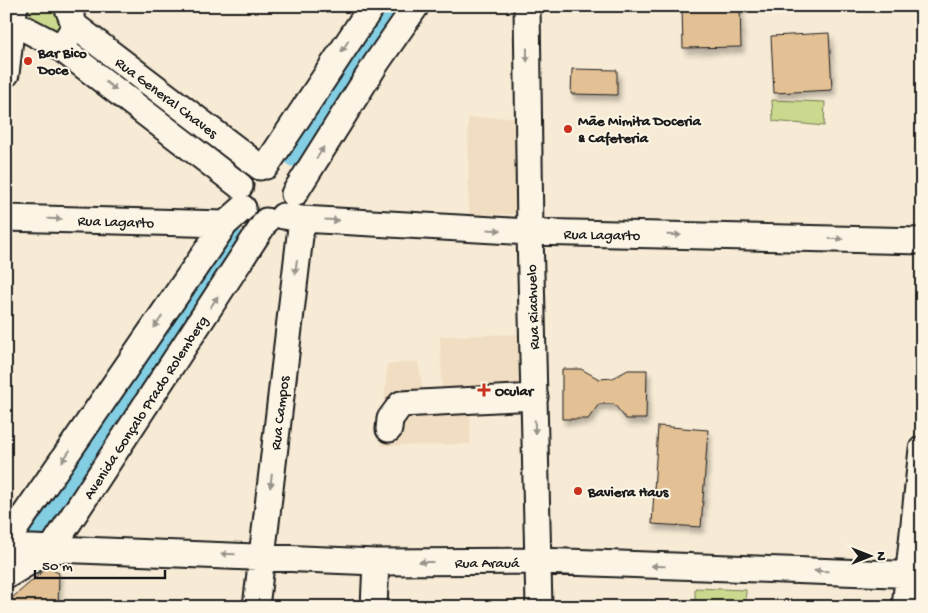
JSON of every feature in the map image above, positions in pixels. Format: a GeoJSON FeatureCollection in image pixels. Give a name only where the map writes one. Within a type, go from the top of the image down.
{"type":"FeatureCollection","features":[{"type":"Feature","properties":{"kind":"street","name":"Avenida Gonçalo Prado Rolemberg"},"geometry":{"type":"LineString","coordinates":[[6,576],[52,548],[286,212],[377,62],[416,6]]}},
{"type":"Feature","properties":{"kind":"street","name":"Rua Riachuelo"},"geometry":{"type":"LineString","coordinates":[[527,6],[530,232],[539,607]]}},
{"type":"Feature","properties":{"kind":"street"},"geometry":{"type":"LineString","coordinates":[[263,167],[366,8]]}},
{"type":"Feature","properties":{"kind":"street"},"geometry":{"type":"LineString","coordinates":[[6,74],[11,16]]}},
{"type":"Feature","properties":{"kind":"street","name":"Rua General Chaves"},"geometry":{"type":"LineString","coordinates":[[11,16],[58,46],[236,206]]}},
{"type":"Feature","properties":{"kind":"street"},"geometry":{"type":"LineString","coordinates":[[58,46],[71,36],[71,16]]}},
{"type":"Feature","properties":{"kind":"street","name":"Rua General Chaves"},"geometry":{"type":"LineString","coordinates":[[71,16],[263,167]]}},
{"type":"Feature","properties":{"kind":"street"},"geometry":{"type":"LineString","coordinates":[[6,542],[236,206],[247,174],[263,167],[277,168],[286,174],[292,183],[286,212],[253,218],[236,206]]}},
{"type":"Feature","properties":{"kind":"street","name":"Rua Lagarto"},"geometry":{"type":"LineString","coordinates":[[6,218],[236,206]]}},
{"type":"Feature","properties":{"kind":"street","name":"Rua Lagarto"},"geometry":{"type":"LineString","coordinates":[[286,212],[530,232],[922,241]]}},
{"type":"Feature","properties":{"kind":"street","name":"Rua Campos"},"geometry":{"type":"LineString","coordinates":[[256,607],[262,556],[286,212]]}},
{"type":"Feature","properties":{"kind":"street"},"geometry":{"type":"LineString","coordinates":[[389,429],[390,419],[401,404],[534,397]]}},
{"type":"Feature","properties":{"kind":"street"},"geometry":{"type":"LineString","coordinates":[[905,607],[915,575],[922,449]]}},
{"type":"Feature","properties":{"kind":"street","name":"Rua Arauá"},"geometry":{"type":"LineString","coordinates":[[6,546],[376,562],[539,562],[915,575]]}},
{"type":"Feature","properties":{"kind":"street"},"geometry":{"type":"LineString","coordinates":[[374,607],[376,562]]}},
{"type":"Feature","properties":{"kind":"shaded area"},"geometry":{"type":"Polygon","coordinates":[[[517,117],[518,214],[469,215],[468,118],[517,117]]]}},
{"type":"Feature","properties":{"kind":"shaded area","name":"Ocular"},"geometry":{"type":"Polygon","coordinates":[[[523,334],[526,390],[471,408],[470,444],[381,446],[387,365],[418,361],[423,391],[442,390],[440,336],[523,334]]]}},
{"type":"Feature","properties":{"kind":"green space"},"geometry":{"type":"Polygon","coordinates":[[[29,6],[62,6],[67,16],[58,32],[32,23],[29,6]]]}},
{"type":"Feature","properties":{"kind":"green space"},"geometry":{"type":"Polygon","coordinates":[[[772,100],[825,102],[824,126],[773,121],[772,100]]]}},
{"type":"Feature","properties":{"kind":"green space"},"geometry":{"type":"Polygon","coordinates":[[[695,588],[746,590],[745,607],[695,607],[695,588]]]}},
{"type":"Feature","properties":{"kind":"building"},"geometry":{"type":"Polygon","coordinates":[[[682,6],[740,6],[741,47],[683,48],[682,6]]]}},
{"type":"Feature","properties":{"kind":"building"},"geometry":{"type":"Polygon","coordinates":[[[829,33],[832,90],[774,93],[771,36],[829,33]]]}},
{"type":"Feature","properties":{"kind":"building"},"geometry":{"type":"Polygon","coordinates":[[[572,69],[617,70],[617,95],[571,94],[572,69]]]}},
{"type":"Feature","properties":{"kind":"building"},"geometry":{"type":"Polygon","coordinates":[[[562,369],[581,369],[599,379],[613,378],[628,370],[647,370],[646,419],[626,419],[614,404],[599,404],[588,419],[562,419],[562,369]]]}},
{"type":"Feature","properties":{"kind":"building"},"geometry":{"type":"Polygon","coordinates":[[[658,426],[708,430],[701,527],[652,524],[658,426]]]}},
{"type":"Feature","properties":{"kind":"building"},"geometry":{"type":"Polygon","coordinates":[[[47,568],[59,573],[58,607],[6,607],[6,603],[47,568]]]}},
{"type":"Feature","properties":{"kind":"waterway"},"geometry":{"type":"LineString","coordinates":[[293,157],[376,27],[393,6]]}},
{"type":"Feature","properties":{"kind":"waterway"},"geometry":{"type":"LineString","coordinates":[[35,533],[58,507],[130,391],[237,240]]}},
{"type":"Feature","properties":{"kind":"place","name":"Bar Bico Doce"},"geometry":{"type":"Point","coordinates":[28,61]}},
{"type":"Feature","properties":{"kind":"place","name":"Mãe Mimita Doceria & Cafeteria"},"geometry":{"type":"Point","coordinates":[568,129]}},
{"type":"Feature","properties":{"kind":"place","name":"Ocular"},"geometry":{"type":"Point","coordinates":[484,390]}},
{"type":"Feature","properties":{"kind":"place","name":"Baviera Haus"},"geometry":{"type":"Point","coordinates":[578,491]}}]}
